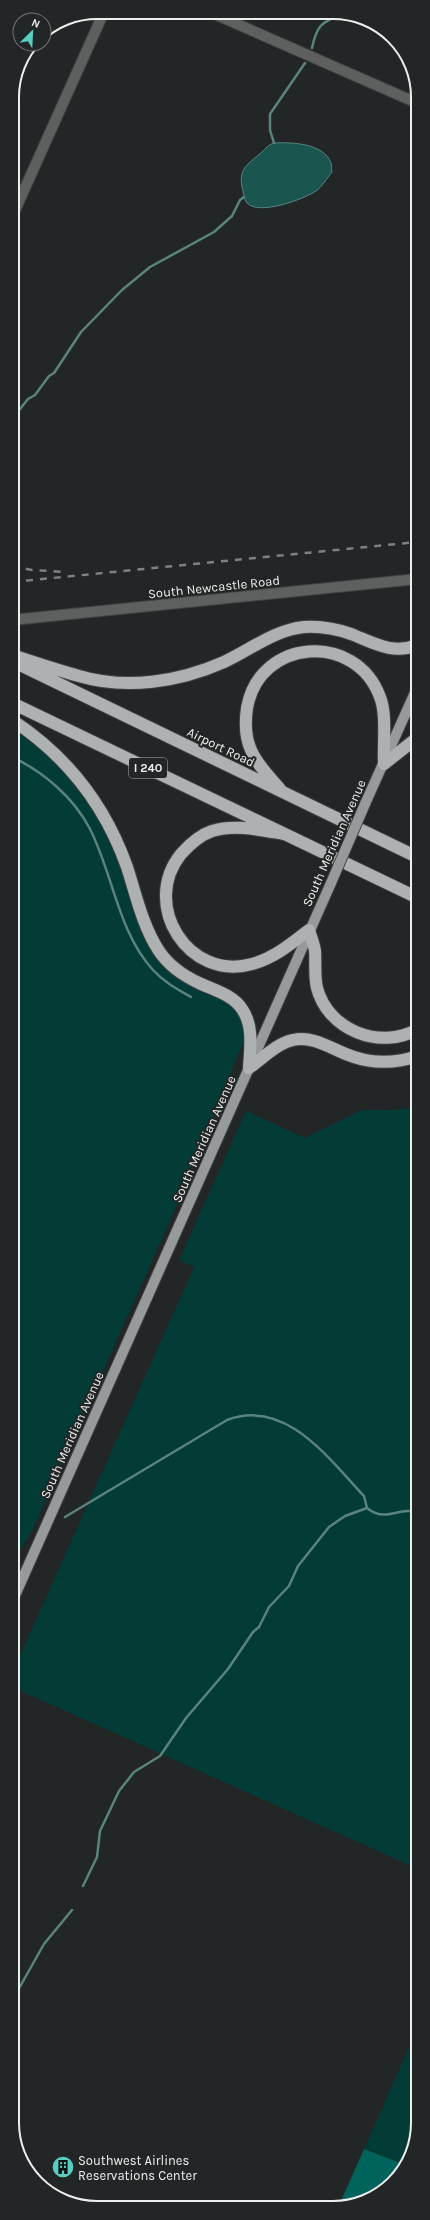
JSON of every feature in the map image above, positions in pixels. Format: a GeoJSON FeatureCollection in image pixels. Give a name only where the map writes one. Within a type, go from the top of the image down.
{"type":"FeatureCollection","features":[{"type":"Feature","properties":{"kind":"highway"},"geometry":{"type":"LineString","coordinates":[[19,657],[80,677],[134,683],[155,681],[196,673],[235,657],[277,634],[304,627],[335,629],[387,649],[398,650],[411,647]]}},
{"type":"Feature","properties":{"kind":"highway"},"geometry":{"type":"LineString","coordinates":[[284,793],[258,763],[250,750],[246,733],[246,716],[248,700],[255,684],[265,670],[278,660],[294,653],[310,651],[326,652],[353,662],[364,672],[380,697],[384,712],[384,764]]}},
{"type":"Feature","properties":{"kind":"highway","name":"Airport Road"},"geometry":{"type":"LineString","coordinates":[[19,664],[411,854]]}},
{"type":"Feature","properties":{"kind":"highway","name":"I 240"},"geometry":{"type":"LineString","coordinates":[[19,706],[411,895]]}},
{"type":"Feature","properties":{"kind":"highway"},"geometry":{"type":"LineString","coordinates":[[19,725],[32,733],[70,768],[101,809],[122,855],[153,940],[166,960],[185,975],[225,995],[242,1009],[250,1032],[249,1068]]}},
{"type":"Feature","properties":{"kind":"highway"},"geometry":{"type":"LineString","coordinates":[[384,764],[411,743]]}},
{"type":"Feature","properties":{"kind":"highway"},"geometry":{"type":"LineString","coordinates":[[284,834],[230,828],[211,832],[199,838],[186,848],[170,872],[167,886],[167,913],[178,936],[193,952],[204,959],[228,966],[241,966],[265,960],[280,952],[309,930],[315,952],[314,975],[317,989],[331,1015],[352,1031],[377,1038],[404,1036],[411,1032]]}},
{"type":"Feature","properties":{"kind":"highway"},"geometry":{"type":"LineString","coordinates":[[249,1068],[284,1043],[298,1040],[317,1042],[353,1057],[371,1061],[401,1061],[411,1058]]}},
{"type":"Feature","properties":{"kind":"main road","name":"South Meridian Avenue"},"geometry":{"type":"LineString","coordinates":[[19,1586],[309,930],[411,704]]}},
{"type":"Feature","properties":{"kind":"street"},"geometry":{"type":"LineString","coordinates":[[19,202],[101,19]]}},
{"type":"Feature","properties":{"kind":"street"},"geometry":{"type":"LineString","coordinates":[[226,19],[411,100]]}},
{"type":"Feature","properties":{"kind":"street","name":"South Newcastle Road"},"geometry":{"type":"LineString","coordinates":[[19,619],[411,580]]}},
{"type":"Feature","properties":{"kind":"shaded area"},"geometry":{"type":"Polygon","coordinates":[[[274,143],[306,145],[322,151],[331,163],[332,172],[318,189],[302,198],[282,205],[261,208],[253,207],[247,203],[245,198],[241,184],[242,172],[248,164],[267,147],[274,143]]]}},
{"type":"Feature","properties":{"kind":"shaded area"},"geometry":{"type":"Polygon","coordinates":[[[19,728],[30,736],[77,783],[111,838],[149,943],[226,999],[241,1016],[245,1038],[176,1207],[31,1533],[19,1552],[19,728]]]}},
{"type":"Feature","properties":{"kind":"shaded area"},"geometry":{"type":"Polygon","coordinates":[[[411,1108],[411,1866],[21,1691],[19,1688],[19,1658],[194,1267],[179,1260],[246,1111],[305,1138],[362,1110],[392,1110],[411,1108]]]}},
{"type":"Feature","properties":{"kind":"shaded area"},"geometry":{"type":"Polygon","coordinates":[[[411,2043],[411,2123],[407,2148],[400,2163],[364,2149],[411,2043]]]}},
{"type":"Feature","properties":{"kind":"shaded area"},"geometry":{"type":"Polygon","coordinates":[[[364,2149],[400,2163],[392,2174],[380,2185],[363,2195],[341,2200],[364,2149]]]}},
{"type":"Feature","properties":{"kind":"waterway"},"geometry":{"type":"LineString","coordinates":[[312,48],[318,30],[324,23],[331,19]]}},
{"type":"Feature","properties":{"kind":"waterway"},"geometry":{"type":"LineString","coordinates":[[274,143],[270,130],[270,114],[305,63]]}},
{"type":"Feature","properties":{"kind":"waterway"},"geometry":{"type":"LineString","coordinates":[[19,410],[28,399],[35,395],[49,376],[54,373],[81,332],[122,290],[150,267],[214,232],[232,216],[240,200],[244,197]]}},
{"type":"Feature","properties":{"kind":"waterway"},"geometry":{"type":"LineString","coordinates":[[19,760],[47,778],[76,807],[90,829],[98,846],[124,921],[141,955],[153,970],[162,978],[191,997]]}},
{"type":"Feature","properties":{"kind":"waterway"},"geometry":{"type":"LineString","coordinates":[[65,1517],[227,1420],[248,1415],[268,1417],[287,1424],[304,1436],[320,1449],[364,1496],[367,1508]]}},
{"type":"Feature","properties":{"kind":"waterway"},"geometry":{"type":"LineString","coordinates":[[83,1886],[97,1857],[100,1831],[119,1791],[134,1772],[160,1756],[186,1718],[228,1669],[253,1632],[259,1627],[269,1607],[289,1586],[298,1566],[329,1527],[345,1516],[367,1508],[374,1512],[387,1515],[411,1511]]}},
{"type":"Feature","properties":{"kind":"waterway"},"geometry":{"type":"LineString","coordinates":[[19,1988],[44,1944],[72,1910]]}},
{"type":"Feature","properties":{"kind":"railway"},"geometry":{"type":"LineString","coordinates":[[19,581],[411,543]]}},
{"type":"Feature","properties":{"kind":"railway"},"geometry":{"type":"LineString","coordinates":[[19,567],[32,570],[66,572]]}},
{"type":"Feature","properties":{"kind":"place","name":"Southwest Airlines Reservations Center"},"geometry":{"type":"Point","coordinates":[63,2167]}}]}
